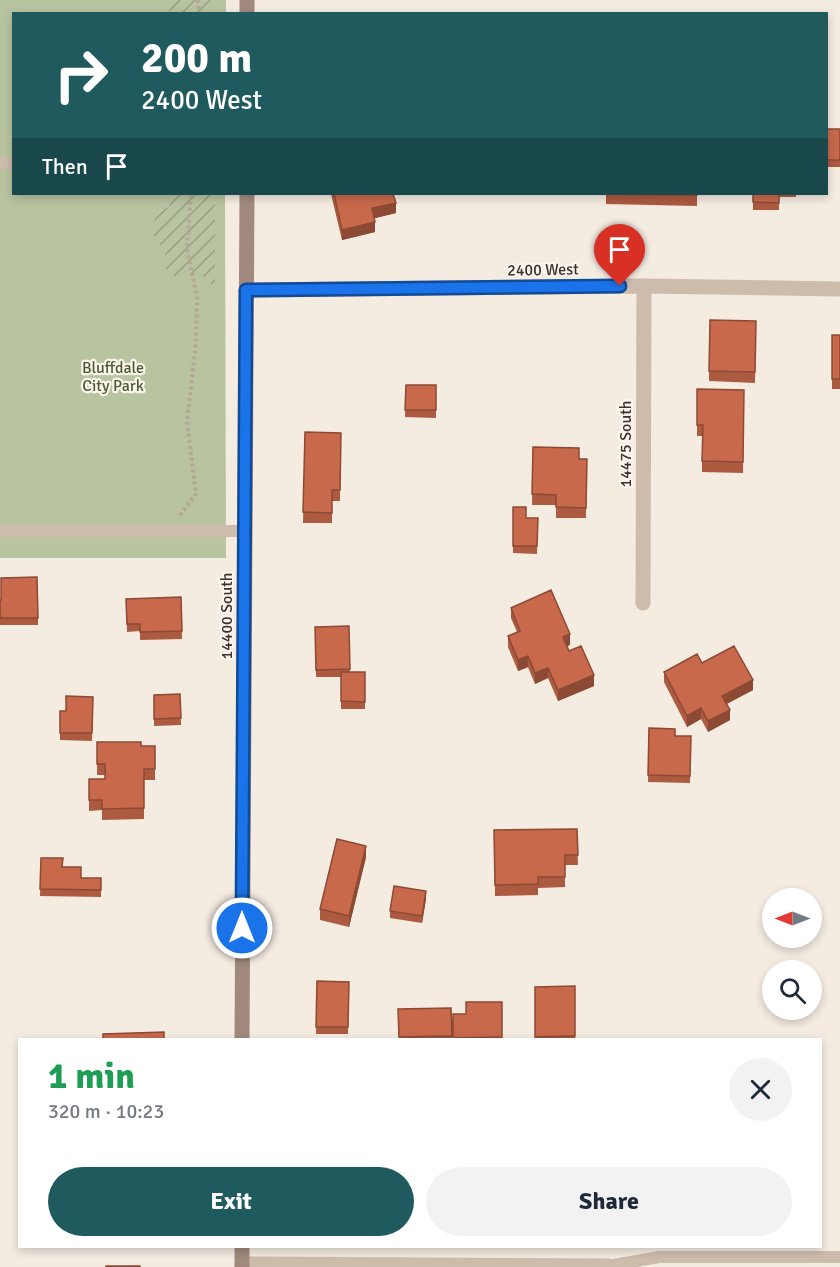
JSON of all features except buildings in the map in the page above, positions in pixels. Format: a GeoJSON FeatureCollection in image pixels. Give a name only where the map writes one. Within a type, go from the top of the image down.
{"type":"FeatureCollection","features":[{"type":"Feature","properties":{"kind":"main road","name":"14400 South"},"geometry":{"type":"LineString","coordinates":[[242,1038],[247,195]]}},
{"type":"Feature","properties":{"kind":"main road"},"geometry":{"type":"LineString","coordinates":[[242,1248],[242,1265]]}},
{"type":"Feature","properties":{"kind":"street","name":"2400 West"},"geometry":{"type":"LineString","coordinates":[[246,290],[644,286],[840,289]]}},
{"type":"Feature","properties":{"kind":"street","name":"14475 South"},"geometry":{"type":"LineString","coordinates":[[643,603],[644,286]]}},
{"type":"Feature","properties":{"kind":"street"},"geometry":{"type":"LineString","coordinates":[[242,1265],[608,1266]]}},
{"type":"Feature","properties":{"kind":"lane"},"geometry":{"type":"LineString","coordinates":[[0,531],[244,531]]}},
{"type":"Feature","properties":{"kind":"lane"},"geometry":{"type":"LineString","coordinates":[[608,1266],[659,1257],[840,1257]]}},
{"type":"Feature","properties":{"kind":"path"},"geometry":{"type":"LineString","coordinates":[[171,517],[182,515],[196,494],[187,422],[196,342],[197,298],[187,249],[191,195]]}},
{"type":"Feature","properties":{"kind":"green space","name":"Bluffdale City Park"},"geometry":{"type":"Polygon","coordinates":[[[0,0],[226,0],[226,12],[12,12],[12,195],[225,195],[226,558],[0,558],[0,0]]]}},
{"type":"Feature","properties":{"kind":"green space"},"geometry":{"type":"Polygon","coordinates":[[[169,0],[214,0],[213,12],[169,12],[169,0]]]}},
{"type":"Feature","properties":{"kind":"green space"},"geometry":{"type":"Polygon","coordinates":[[[172,195],[215,195],[215,288],[199,272],[176,277],[166,270],[165,251],[154,236],[155,212],[169,207],[172,195]]]}},
{"type":"Feature","properties":{"kind":"route"},"geometry":{"type":"LineString","coordinates":[[242,928],[246,290],[620,286]]}}]}
